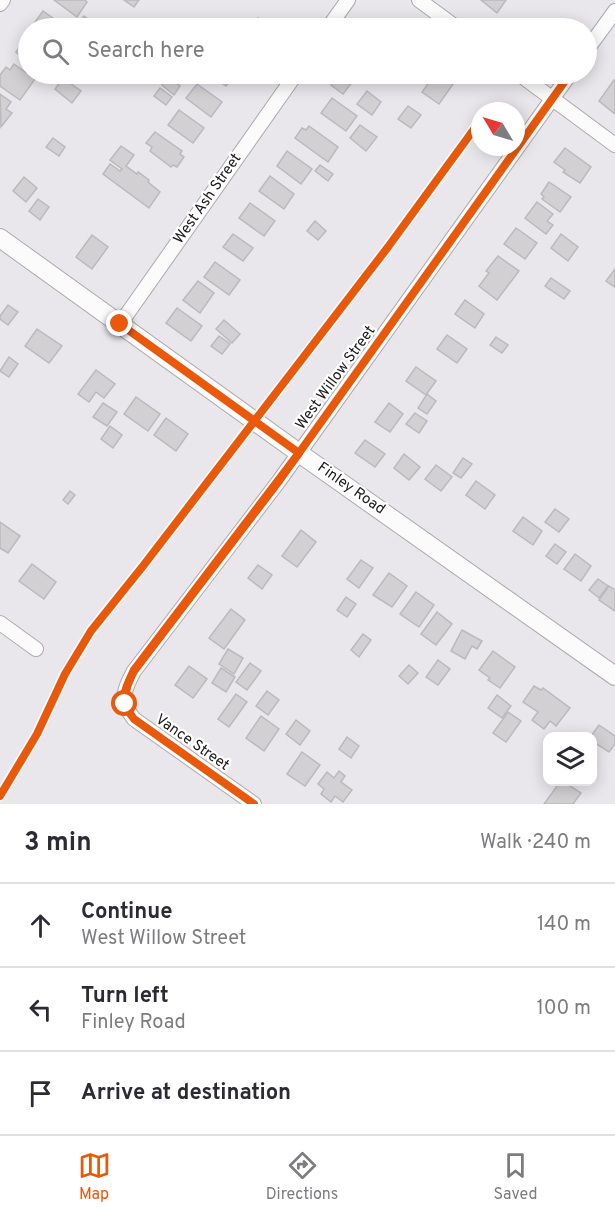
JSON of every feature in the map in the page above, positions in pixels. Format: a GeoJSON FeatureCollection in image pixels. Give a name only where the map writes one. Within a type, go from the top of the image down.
{"type":"FeatureCollection","features":[{"type":"Feature","properties":{"kind":"main road","name":"Finley Road"},"geometry":{"type":"LineString","coordinates":[[0,238],[615,676]]}},
{"type":"Feature","properties":{"kind":"street"},"geometry":{"type":"LineString","coordinates":[[0,4],[3,0]]}},
{"type":"Feature","properties":{"kind":"street"},"geometry":{"type":"LineString","coordinates":[[335,18],[348,0]]}},
{"type":"Feature","properties":{"kind":"street"},"geometry":{"type":"LineString","coordinates":[[419,0],[443,18]]}},
{"type":"Feature","properties":{"kind":"street"},"geometry":{"type":"LineString","coordinates":[[597,36],[615,11]]}},
{"type":"Feature","properties":{"kind":"street","name":"West Ash Street"},"geometry":{"type":"LineString","coordinates":[[120,324],[289,84]]}},
{"type":"Feature","properties":{"kind":"street"},"geometry":{"type":"LineString","coordinates":[[533,84],[615,145]]}},
{"type":"Feature","properties":{"kind":"street","name":"West Willow Street"},"geometry":{"type":"LineString","coordinates":[[124,697],[134,670],[299,453],[562,84]]}},
{"type":"Feature","properties":{"kind":"street"},"geometry":{"type":"LineString","coordinates":[[0,623],[36,649]]}},
{"type":"Feature","properties":{"kind":"street","name":"Vance Street"},"geometry":{"type":"LineString","coordinates":[[124,697],[128,711],[134,719],[254,804]]}},
{"type":"Feature","properties":{"kind":"building"},"geometry":{"type":"Polygon","coordinates":[[[54,0],[85,0],[87,2],[77,17],[54,0]]]}},
{"type":"Feature","properties":{"kind":"building"},"geometry":{"type":"Polygon","coordinates":[[[124,0],[139,0],[134,7],[124,0]]]}},
{"type":"Feature","properties":{"kind":"building"},"geometry":{"type":"Polygon","coordinates":[[[481,0],[506,0],[497,13],[481,0]]]}},
{"type":"Feature","properties":{"kind":"building"},"geometry":{"type":"Polygon","coordinates":[[[43,11],[53,18],[38,18],[43,11]]]}},
{"type":"Feature","properties":{"kind":"building"},"geometry":{"type":"Polygon","coordinates":[[[14,64],[18,67],[18,84],[31,84],[20,100],[0,86],[0,75],[6,67],[10,70],[14,64]]]}},
{"type":"Feature","properties":{"kind":"building"},"geometry":{"type":"Polygon","coordinates":[[[615,80],[615,114],[599,101],[615,80]]]}},
{"type":"Feature","properties":{"kind":"building"},"geometry":{"type":"Polygon","coordinates":[[[59,84],[71,84],[81,91],[72,103],[55,89],[59,84]]]}},
{"type":"Feature","properties":{"kind":"building"},"geometry":{"type":"Polygon","coordinates":[[[177,84],[180,86],[174,95],[162,85],[177,84]]]}},
{"type":"Feature","properties":{"kind":"building"},"geometry":{"type":"Polygon","coordinates":[[[197,84],[222,102],[211,117],[186,98],[197,84]]]}},
{"type":"Feature","properties":{"kind":"building"},"geometry":{"type":"Polygon","coordinates":[[[332,84],[351,84],[343,94],[332,84]]]}},
{"type":"Feature","properties":{"kind":"building"},"geometry":{"type":"Polygon","coordinates":[[[428,84],[453,84],[439,104],[422,92],[428,84]]]}},
{"type":"Feature","properties":{"kind":"building"},"geometry":{"type":"Polygon","coordinates":[[[160,88],[172,97],[166,105],[154,96],[160,88]]]}},
{"type":"Feature","properties":{"kind":"building"},"geometry":{"type":"Polygon","coordinates":[[[367,91],[381,102],[372,115],[357,104],[367,91]]]}},
{"type":"Feature","properties":{"kind":"building"},"geometry":{"type":"Polygon","coordinates":[[[0,94],[11,102],[6,109],[12,113],[1,127],[0,94]]]}},
{"type":"Feature","properties":{"kind":"building"},"geometry":{"type":"Polygon","coordinates":[[[332,98],[357,116],[346,131],[321,113],[332,98]]]}},
{"type":"Feature","properties":{"kind":"building"},"geometry":{"type":"Polygon","coordinates":[[[408,106],[421,115],[411,128],[398,119],[408,106]]]}},
{"type":"Feature","properties":{"kind":"building"},"geometry":{"type":"Polygon","coordinates":[[[179,110],[204,128],[193,143],[168,125],[179,110]]]}},
{"type":"Feature","properties":{"kind":"building"},"geometry":{"type":"Polygon","coordinates":[[[360,125],[377,137],[366,151],[350,138],[360,125]]]}},
{"type":"Feature","properties":{"kind":"building"},"geometry":{"type":"Polygon","coordinates":[[[309,126],[338,147],[328,162],[295,138],[302,128],[306,130],[309,126]]]}},
{"type":"Feature","properties":{"kind":"building"},"geometry":{"type":"Polygon","coordinates":[[[155,132],[182,151],[180,154],[184,157],[177,167],[173,165],[171,167],[150,151],[152,147],[146,143],[155,132]]]}},
{"type":"Feature","properties":{"kind":"building"},"geometry":{"type":"Polygon","coordinates":[[[53,138],[65,147],[59,156],[46,147],[53,138]]]}},
{"type":"Feature","properties":{"kind":"building"},"geometry":{"type":"Polygon","coordinates":[[[121,146],[134,155],[126,166],[149,180],[148,182],[160,192],[149,208],[103,174],[110,164],[120,171],[122,169],[110,160],[121,146]]]}},
{"type":"Feature","properties":{"kind":"building"},"geometry":{"type":"Polygon","coordinates":[[[565,148],[591,167],[580,183],[563,172],[565,170],[554,162],[565,148]]]}},
{"type":"Feature","properties":{"kind":"building"},"geometry":{"type":"Polygon","coordinates":[[[287,151],[312,169],[301,184],[277,166],[287,151]]]}},
{"type":"Feature","properties":{"kind":"building"},"geometry":{"type":"Polygon","coordinates":[[[320,165],[333,174],[328,181],[315,171],[320,165]]]}},
{"type":"Feature","properties":{"kind":"building"},"geometry":{"type":"Polygon","coordinates":[[[270,176],[294,194],[284,209],[259,191],[270,176]]]}},
{"type":"Feature","properties":{"kind":"building"},"geometry":{"type":"Polygon","coordinates":[[[24,177],[37,188],[26,202],[13,191],[24,177]]]}},
{"type":"Feature","properties":{"kind":"building"},"geometry":{"type":"Polygon","coordinates":[[[549,182],[571,197],[560,212],[542,199],[544,197],[541,194],[549,182]]]}},
{"type":"Feature","properties":{"kind":"building"},"geometry":{"type":"Polygon","coordinates":[[[38,199],[49,207],[40,220],[29,211],[38,199]]]}},
{"type":"Feature","properties":{"kind":"building"},"geometry":{"type":"Polygon","coordinates":[[[537,202],[553,214],[547,221],[553,225],[546,234],[525,218],[537,202]]]}},
{"type":"Feature","properties":{"kind":"building"},"geometry":{"type":"Polygon","coordinates":[[[250,203],[275,221],[264,236],[239,218],[250,203]]]}},
{"type":"Feature","properties":{"kind":"building"},"geometry":{"type":"Polygon","coordinates":[[[315,221],[326,231],[318,240],[307,231],[315,221]]]}},
{"type":"Feature","properties":{"kind":"building"},"geometry":{"type":"Polygon","coordinates":[[[516,228],[537,243],[525,259],[504,244],[516,228]]]}},
{"type":"Feature","properties":{"kind":"building"},"geometry":{"type":"Polygon","coordinates":[[[233,234],[253,248],[243,261],[223,247],[233,234]]]}},
{"type":"Feature","properties":{"kind":"building"},"geometry":{"type":"Polygon","coordinates":[[[561,234],[578,247],[568,261],[551,248],[561,234]]]}},
{"type":"Feature","properties":{"kind":"building"},"geometry":{"type":"Polygon","coordinates":[[[92,235],[108,247],[92,269],[76,257],[92,235]]]}},
{"type":"Feature","properties":{"kind":"building"},"geometry":{"type":"Polygon","coordinates":[[[498,256],[519,271],[497,300],[479,286],[489,273],[486,271],[498,256]]]}},
{"type":"Feature","properties":{"kind":"building"},"geometry":{"type":"Polygon","coordinates":[[[215,262],[240,280],[229,295],[204,277],[215,262]]]}},
{"type":"Feature","properties":{"kind":"building"},"geometry":{"type":"Polygon","coordinates":[[[615,269],[615,287],[606,281],[615,269]]]}},
{"type":"Feature","properties":{"kind":"building"},"geometry":{"type":"Polygon","coordinates":[[[551,278],[570,291],[564,299],[545,286],[551,278]]]}},
{"type":"Feature","properties":{"kind":"building"},"geometry":{"type":"Polygon","coordinates":[[[198,281],[214,293],[200,313],[183,300],[198,281]]]}},
{"type":"Feature","properties":{"kind":"building"},"geometry":{"type":"Polygon","coordinates":[[[465,300],[484,314],[475,328],[455,314],[465,300]]]}},
{"type":"Feature","properties":{"kind":"building"},"geometry":{"type":"Polygon","coordinates":[[[8,305],[18,312],[8,325],[0,319],[0,316],[8,305]]]}},
{"type":"Feature","properties":{"kind":"building"},"geometry":{"type":"Polygon","coordinates":[[[177,308],[202,326],[191,341],[166,323],[177,308]]]}},
{"type":"Feature","properties":{"kind":"building"},"geometry":{"type":"Polygon","coordinates":[[[224,320],[240,334],[232,343],[216,329],[224,320]]]}},
{"type":"Feature","properties":{"kind":"building"},"geometry":{"type":"Polygon","coordinates":[[[37,329],[62,346],[49,363],[25,346],[37,329]]]}},
{"type":"Feature","properties":{"kind":"building"},"geometry":{"type":"Polygon","coordinates":[[[447,335],[467,349],[457,363],[437,349],[447,335]]]}},
{"type":"Feature","properties":{"kind":"building"},"geometry":{"type":"Polygon","coordinates":[[[219,336],[230,344],[222,354],[211,346],[219,336]]]}},
{"type":"Feature","properties":{"kind":"building"},"geometry":{"type":"Polygon","coordinates":[[[496,337],[508,345],[502,353],[490,345],[496,337]]]}},
{"type":"Feature","properties":{"kind":"building"},"geometry":{"type":"Polygon","coordinates":[[[9,357],[18,364],[9,377],[0,371],[9,357]]]}},
{"type":"Feature","properties":{"kind":"building"},"geometry":{"type":"Polygon","coordinates":[[[416,367],[436,381],[426,395],[406,381],[416,367]]]}},
{"type":"Feature","properties":{"kind":"building"},"geometry":{"type":"Polygon","coordinates":[[[96,370],[115,384],[104,398],[96,392],[89,402],[78,394],[96,370]]]}},
{"type":"Feature","properties":{"kind":"building"},"geometry":{"type":"Polygon","coordinates":[[[427,394],[436,401],[427,414],[418,408],[427,394]]]}},
{"type":"Feature","properties":{"kind":"building"},"geometry":{"type":"Polygon","coordinates":[[[136,397],[160,414],[148,431],[124,414],[136,397]]]}},
{"type":"Feature","properties":{"kind":"building"},"geometry":{"type":"Polygon","coordinates":[[[103,403],[117,412],[107,426],[93,417],[103,403]]]}},
{"type":"Feature","properties":{"kind":"building"},"geometry":{"type":"Polygon","coordinates":[[[389,403],[403,414],[390,432],[375,422],[389,403]]]}},
{"type":"Feature","properties":{"kind":"building"},"geometry":{"type":"Polygon","coordinates":[[[415,413],[427,421],[419,433],[406,424],[415,413]]]}},
{"type":"Feature","properties":{"kind":"building"},"geometry":{"type":"Polygon","coordinates":[[[166,418],[188,434],[176,451],[154,435],[166,418]]]}},
{"type":"Feature","properties":{"kind":"building"},"geometry":{"type":"Polygon","coordinates":[[[110,426],[122,435],[113,448],[101,439],[110,426]]]}},
{"type":"Feature","properties":{"kind":"building"},"geometry":{"type":"Polygon","coordinates":[[[365,440],[385,454],[375,467],[355,453],[365,440]]]}},
{"type":"Feature","properties":{"kind":"building"},"geometry":{"type":"Polygon","coordinates":[[[404,454],[420,467],[409,480],[394,468],[404,454]]]}},
{"type":"Feature","properties":{"kind":"building"},"geometry":{"type":"Polygon","coordinates":[[[463,458],[472,464],[461,478],[453,473],[463,458]]]}},
{"type":"Feature","properties":{"kind":"building"},"geometry":{"type":"Polygon","coordinates":[[[436,465],[452,477],[441,491],[425,479],[436,465]]]}},
{"type":"Feature","properties":{"kind":"building"},"geometry":{"type":"Polygon","coordinates":[[[476,481],[495,495],[485,509],[466,495],[476,481]]]}},
{"type":"Feature","properties":{"kind":"building"},"geometry":{"type":"Polygon","coordinates":[[[70,491],[75,495],[68,504],[63,500],[70,491]]]}},
{"type":"Feature","properties":{"kind":"building"},"geometry":{"type":"Polygon","coordinates":[[[555,509],[569,519],[559,532],[545,522],[555,509]]]}},
{"type":"Feature","properties":{"kind":"building"},"geometry":{"type":"Polygon","coordinates":[[[523,517],[542,531],[533,545],[513,531],[523,517]]]}},
{"type":"Feature","properties":{"kind":"building"},"geometry":{"type":"Polygon","coordinates":[[[0,522],[20,536],[8,553],[0,548],[0,522]]]}},
{"type":"Feature","properties":{"kind":"building"},"geometry":{"type":"Polygon","coordinates":[[[301,530],[316,542],[297,567],[282,556],[301,530]]]}},
{"type":"Feature","properties":{"kind":"building"},"geometry":{"type":"Polygon","coordinates":[[[555,544],[566,552],[557,564],[546,556],[555,544]]]}},
{"type":"Feature","properties":{"kind":"building"},"geometry":{"type":"Polygon","coordinates":[[[575,554],[591,566],[581,581],[564,569],[575,554]]]}},
{"type":"Feature","properties":{"kind":"building"},"geometry":{"type":"Polygon","coordinates":[[[361,560],[373,568],[359,588],[347,579],[361,560]]]}},
{"type":"Feature","properties":{"kind":"building"},"geometry":{"type":"Polygon","coordinates":[[[32,564],[56,582],[44,599],[19,581],[32,564]]]}},
{"type":"Feature","properties":{"kind":"building"},"geometry":{"type":"Polygon","coordinates":[[[258,565],[272,575],[262,589],[248,578],[258,565]]]}},
{"type":"Feature","properties":{"kind":"building"},"geometry":{"type":"Polygon","coordinates":[[[389,573],[407,586],[392,607],[373,595],[389,573]]]}},
{"type":"Feature","properties":{"kind":"building"},"geometry":{"type":"Polygon","coordinates":[[[598,579],[608,586],[599,598],[589,590],[598,579]]]}},
{"type":"Feature","properties":{"kind":"building"},"geometry":{"type":"Polygon","coordinates":[[[609,586],[615,590],[615,611],[599,600],[609,586]]]}},
{"type":"Feature","properties":{"kind":"building"},"geometry":{"type":"Polygon","coordinates":[[[416,592],[434,605],[419,627],[400,614],[416,592]]]}},
{"type":"Feature","properties":{"kind":"building"},"geometry":{"type":"Polygon","coordinates":[[[346,597],[356,604],[347,617],[337,610],[346,597]]]}},
{"type":"Feature","properties":{"kind":"building"},"geometry":{"type":"Polygon","coordinates":[[[231,609],[245,620],[224,649],[209,638],[231,609]]]}},
{"type":"Feature","properties":{"kind":"building"},"geometry":{"type":"Polygon","coordinates":[[[437,612],[452,624],[436,645],[421,634],[437,612]]]}},
{"type":"Feature","properties":{"kind":"building"},"geometry":{"type":"Polygon","coordinates":[[[462,630],[482,641],[477,649],[472,646],[465,659],[451,651],[462,630]]]}},
{"type":"Feature","properties":{"kind":"building"},"geometry":{"type":"Polygon","coordinates":[[[363,634],[371,640],[359,657],[351,650],[363,634]]]}},
{"type":"Feature","properties":{"kind":"building"},"geometry":{"type":"Polygon","coordinates":[[[228,649],[243,658],[234,674],[219,664],[228,649]]]}},
{"type":"Feature","properties":{"kind":"building"},"geometry":{"type":"Polygon","coordinates":[[[493,651],[515,667],[500,688],[479,670],[493,651]]]}},
{"type":"Feature","properties":{"kind":"building"},"geometry":{"type":"Polygon","coordinates":[[[438,660],[450,669],[438,685],[426,677],[438,660]]]}},
{"type":"Feature","properties":{"kind":"building"},"geometry":{"type":"Polygon","coordinates":[[[250,663],[261,671],[247,690],[236,682],[250,663]]]}},
{"type":"Feature","properties":{"kind":"building"},"geometry":{"type":"Polygon","coordinates":[[[409,665],[418,673],[408,684],[399,676],[409,665]]]}},
{"type":"Feature","properties":{"kind":"building"},"geometry":{"type":"Polygon","coordinates":[[[189,666],[207,679],[193,698],[175,685],[189,666]]]}},
{"type":"Feature","properties":{"kind":"building"},"geometry":{"type":"Polygon","coordinates":[[[221,668],[235,677],[226,692],[212,683],[221,668]]]}},
{"type":"Feature","properties":{"kind":"building"},"geometry":{"type":"Polygon","coordinates":[[[534,686],[541,690],[543,688],[570,708],[556,726],[550,721],[544,729],[532,720],[538,712],[523,702],[534,686]]]}},
{"type":"Feature","properties":{"kind":"building"},"geometry":{"type":"Polygon","coordinates":[[[267,691],[279,700],[268,715],[256,706],[267,691]]]}},
{"type":"Feature","properties":{"kind":"building"},"geometry":{"type":"Polygon","coordinates":[[[236,694],[247,702],[229,727],[218,719],[236,694]]]}},
{"type":"Feature","properties":{"kind":"building"},"geometry":{"type":"Polygon","coordinates":[[[497,695],[511,706],[502,718],[488,708],[497,695]]]}},
{"type":"Feature","properties":{"kind":"building"},"geometry":{"type":"Polygon","coordinates":[[[508,712],[521,721],[506,742],[493,733],[508,712]]]}},
{"type":"Feature","properties":{"kind":"building"},"geometry":{"type":"Polygon","coordinates":[[[261,716],[279,729],[264,751],[246,738],[261,716]]]}},
{"type":"Feature","properties":{"kind":"building"},"geometry":{"type":"Polygon","coordinates":[[[296,720],[310,731],[300,745],[286,734],[296,720]]]}},
{"type":"Feature","properties":{"kind":"building"},"geometry":{"type":"Polygon","coordinates":[[[599,725],[615,736],[615,744],[609,752],[597,744],[597,732],[594,732],[599,725]]]}},
{"type":"Feature","properties":{"kind":"building"},"geometry":{"type":"Polygon","coordinates":[[[347,737],[359,746],[351,758],[339,749],[347,737]]]}},
{"type":"Feature","properties":{"kind":"building"},"geometry":{"type":"Polygon","coordinates":[[[302,752],[320,765],[305,786],[287,774],[302,752]]]}},
{"type":"Feature","properties":{"kind":"building"},"geometry":{"type":"Polygon","coordinates":[[[339,771],[345,776],[341,782],[352,790],[343,802],[335,796],[331,802],[321,794],[324,789],[318,784],[327,772],[334,778],[339,771]]]}},
{"type":"Feature","properties":{"kind":"building"},"geometry":{"type":"Polygon","coordinates":[[[557,786],[570,786],[581,793],[573,804],[544,804],[557,786]]]}},
{"type":"Feature","properties":{"kind":"cycle path"},"geometry":{"type":"LineString","coordinates":[[254,804],[134,719],[125,701],[128,684],[134,671],[279,481],[563,84]]}},
{"type":"Feature","properties":{"kind":"cycle path"},"geometry":{"type":"LineString","coordinates":[[0,796],[37,734],[65,674],[91,631],[388,247],[471,133]]}},
{"type":"Feature","properties":{"kind":"route"},"geometry":{"type":"LineString","coordinates":[[120,324],[299,453],[134,670],[126,688],[125,704]]}}]}
